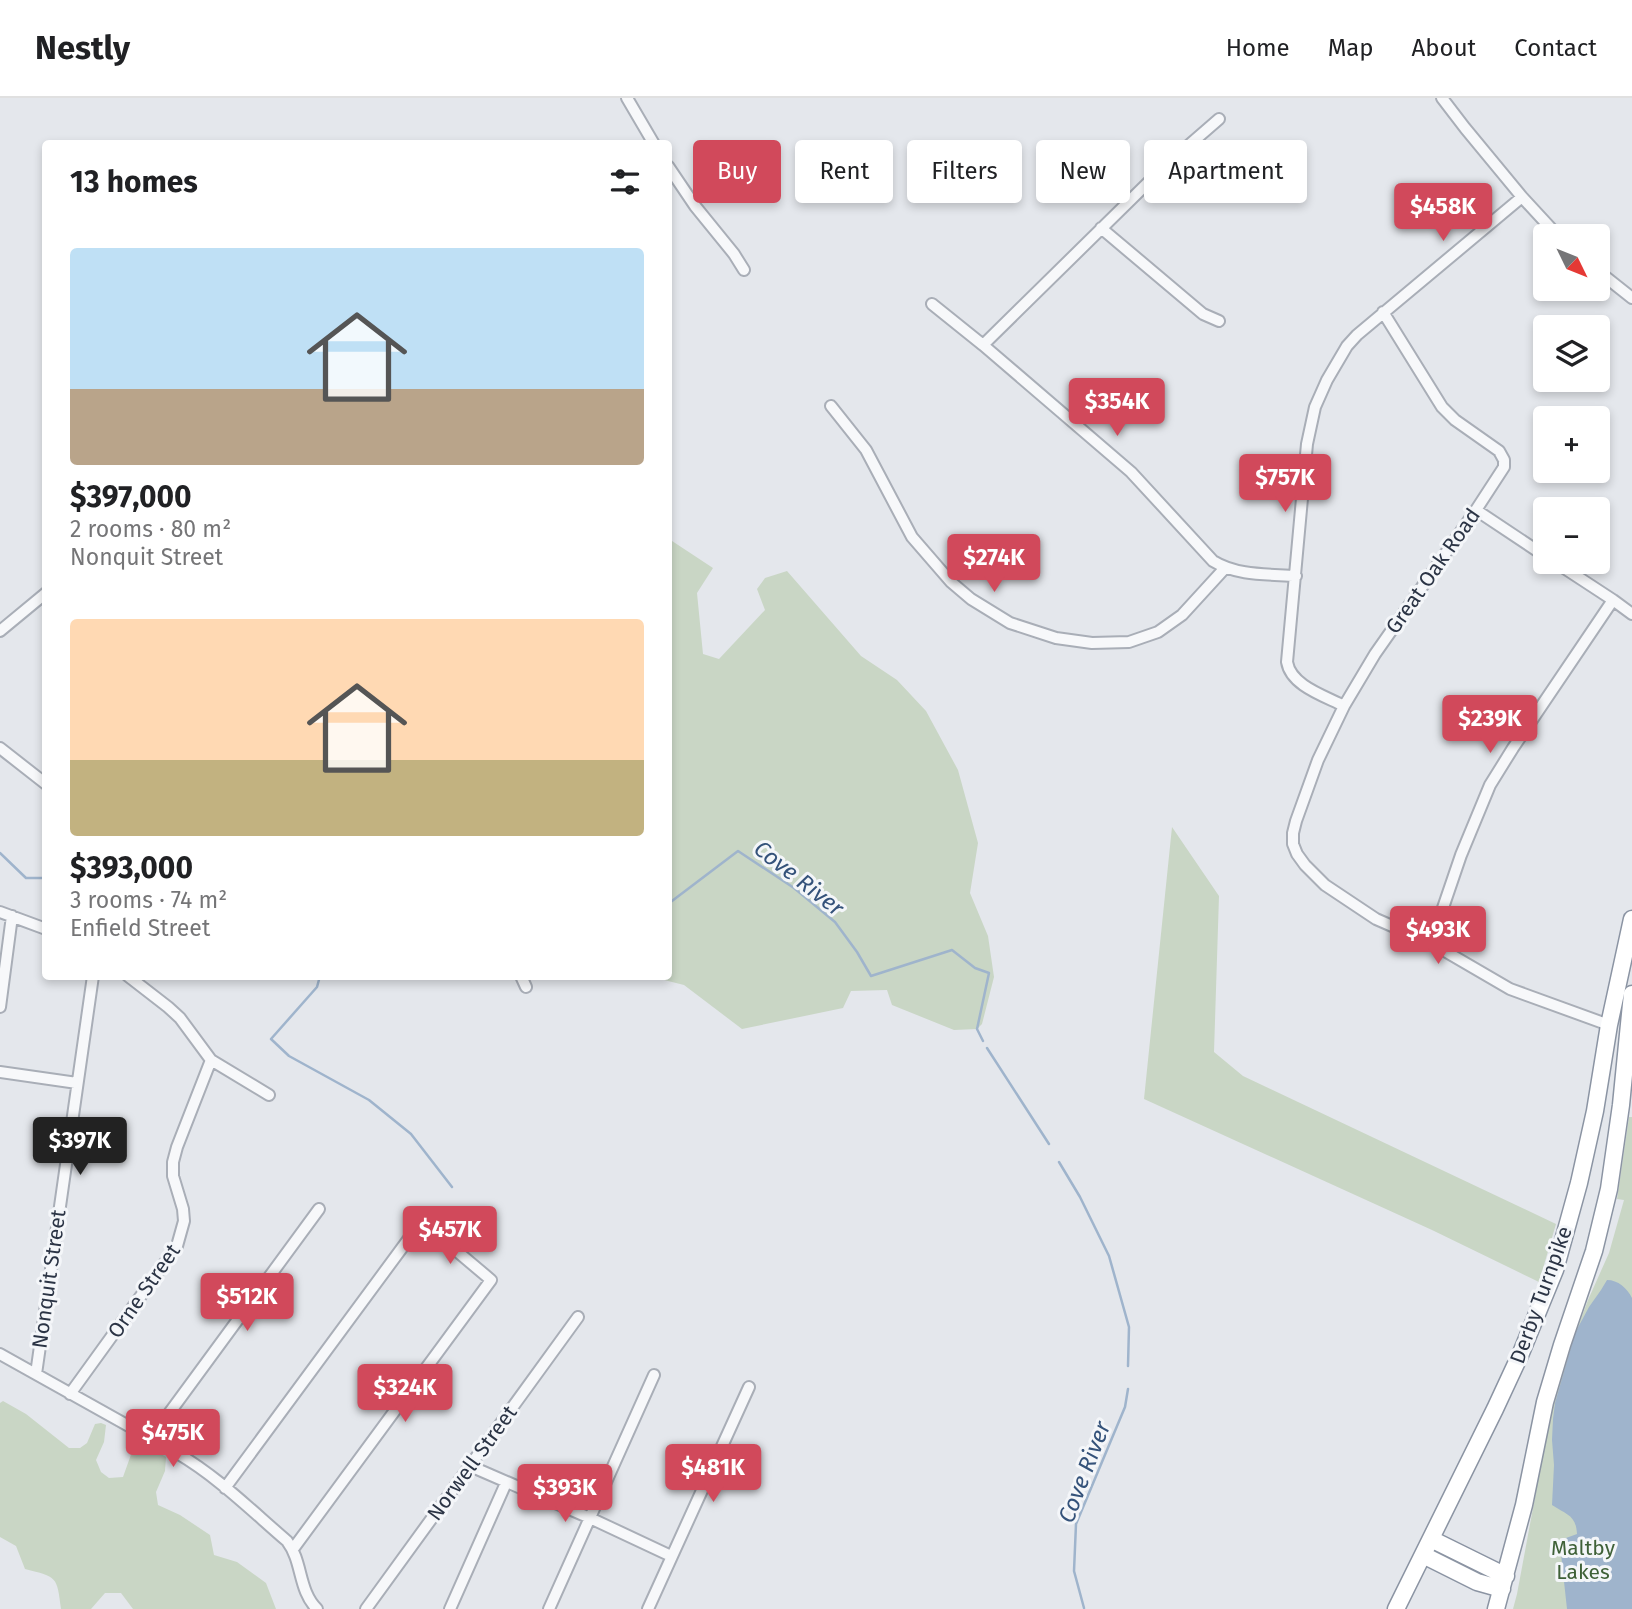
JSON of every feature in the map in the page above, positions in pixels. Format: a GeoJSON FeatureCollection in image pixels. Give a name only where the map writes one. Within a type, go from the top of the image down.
{"type":"FeatureCollection","features":[{"type":"Feature","properties":{"kind":"highway","name":"Derby Turnpike"},"geometry":{"type":"LineString","coordinates":[[1396,1609],[1521,1353],[1555,1269],[1579,1183],[1595,1111],[1609,1025],[1632,919]]}},
{"type":"Feature","properties":{"kind":"highway","name":"Derby Turnpike"},"geometry":{"type":"LineString","coordinates":[[1496,1609],[1524,1505],[1545,1402],[1594,1251],[1609,1189],[1626,1105],[1632,994]]}},
{"type":"Feature","properties":{"kind":"highway"},"geometry":{"type":"LineString","coordinates":[[1431,1539],[1504,1582]]}},
{"type":"Feature","properties":{"kind":"highway"},"geometry":{"type":"LineString","coordinates":[[1423,1555],[1477,1582],[1504,1582]]}},
{"type":"Feature","properties":{"kind":"street"},"geometry":{"type":"LineString","coordinates":[[627,98],[652,140]]}},
{"type":"Feature","properties":{"kind":"street"},"geometry":{"type":"LineString","coordinates":[[1442,98],[1547,224]]}},
{"type":"Feature","properties":{"kind":"street"},"geometry":{"type":"LineString","coordinates":[[982,345],[1166,165],[1219,119]]}},
{"type":"Feature","properties":{"kind":"street"},"geometry":{"type":"LineString","coordinates":[[672,172],[744,270]]}},
{"type":"Feature","properties":{"kind":"street"},"geometry":{"type":"LineString","coordinates":[[1344,706],[1304,685],[1288,668],[1287,654],[1307,444],[1315,407],[1327,380],[1347,346],[1357,335],[1522,197]]}},
{"type":"Feature","properties":{"kind":"street"},"geometry":{"type":"LineString","coordinates":[[1101,228],[1203,314],[1219,321]]}},
{"type":"Feature","properties":{"kind":"street"},"geometry":{"type":"LineString","coordinates":[[1610,281],[1632,298]]}},
{"type":"Feature","properties":{"kind":"street"},"geometry":{"type":"LineString","coordinates":[[932,304],[1131,472],[1213,561],[1224,568],[1237,571],[1296,576]]}},
{"type":"Feature","properties":{"kind":"street","name":"Great Oak Road"},"geometry":{"type":"LineString","coordinates":[[1383,312],[1442,407],[1455,420],[1496,449],[1503,457],[1503,470],[1375,654],[1344,706],[1318,760],[1294,827],[1293,844],[1300,859],[1313,875],[1336,894],[1376,919],[1431,943]]}},
{"type":"Feature","properties":{"kind":"street"},"geometry":{"type":"LineString","coordinates":[[831,406],[866,450],[912,537],[951,582],[971,599],[1010,623],[1056,638],[1093,643],[1129,642],[1158,632],[1182,615],[1224,568]]}},
{"type":"Feature","properties":{"kind":"street"},"geometry":{"type":"LineString","coordinates":[[1476,510],[1533,548]]}},
{"type":"Feature","properties":{"kind":"street"},"geometry":{"type":"LineString","coordinates":[[1573,574],[1632,614]]}},
{"type":"Feature","properties":{"kind":"street"},"geometry":{"type":"LineString","coordinates":[[0,631],[42,596]]}},
{"type":"Feature","properties":{"kind":"street"},"geometry":{"type":"LineString","coordinates":[[1609,1025],[1510,989],[1431,943],[1461,855],[1490,785],[1613,600]]}},
{"type":"Feature","properties":{"kind":"street"},"geometry":{"type":"LineString","coordinates":[[0,748],[42,781]]}},
{"type":"Feature","properties":{"kind":"street"},"geometry":{"type":"LineString","coordinates":[[0,912],[42,927]]}},
{"type":"Feature","properties":{"kind":"street"},"geometry":{"type":"LineString","coordinates":[[0,1007],[12,916]]}},
{"type":"Feature","properties":{"kind":"street","name":"Nonquit Street"},"geometry":{"type":"LineString","coordinates":[[36,1374],[92,980]]}},
{"type":"Feature","properties":{"kind":"street"},"geometry":{"type":"LineString","coordinates":[[133,980],[174,1012],[211,1059],[269,1094]]}},
{"type":"Feature","properties":{"kind":"street","name":"Orne Street"},"geometry":{"type":"LineString","coordinates":[[70,1394],[177,1246],[184,1222],[173,1176],[173,1161],[211,1059]]}},
{"type":"Feature","properties":{"kind":"street"},"geometry":{"type":"LineString","coordinates":[[0,1072],[77,1083]]}},
{"type":"Feature","properties":{"kind":"street"},"geometry":{"type":"LineString","coordinates":[[150,1438],[319,1209]]}},
{"type":"Feature","properties":{"kind":"street"},"geometry":{"type":"LineString","coordinates":[[225,1488],[413,1233],[423,1227],[433,1231],[491,1280],[293,1549]]}},
{"type":"Feature","properties":{"kind":"street","name":"Norwell Street"},"geometry":{"type":"LineString","coordinates":[[366,1609],[578,1317]]}},
{"type":"Feature","properties":{"kind":"street"},"geometry":{"type":"LineString","coordinates":[[0,1354],[194,1463],[225,1488],[287,1541],[293,1549],[305,1594],[316,1609]]}},
{"type":"Feature","properties":{"kind":"street"},"geometry":{"type":"LineString","coordinates":[[549,1609],[654,1375]]}},
{"type":"Feature","properties":{"kind":"street"},"geometry":{"type":"LineString","coordinates":[[648,1609],[749,1388]]}},
{"type":"Feature","properties":{"kind":"street"},"geometry":{"type":"LineString","coordinates":[[470,1466],[671,1556]]}},
{"type":"Feature","properties":{"kind":"street"},"geometry":{"type":"LineString","coordinates":[[450,1609],[506,1483]]}},
{"type":"Feature","properties":{"kind":"green space"},"geometry":{"type":"Polygon","coordinates":[[[672,541],[713,568],[697,593],[703,654],[719,659],[765,610],[757,589],[765,578],[787,571],[861,656],[897,680],[926,711],[958,770],[978,843],[970,893],[988,936],[994,977],[982,1024],[977,1029],[954,1030],[892,1005],[887,990],[851,991],[843,1008],[742,1029],[684,985],[664,980],[672,980],[672,541]]]}},
{"type":"Feature","properties":{"kind":"green space"},"geometry":{"type":"Polygon","coordinates":[[[1172,827],[1219,896],[1214,1052],[1243,1076],[1556,1224],[1539,1282],[1432,1230],[1144,1099],[1172,827]]]}},
{"type":"Feature","properties":{"kind":"green space","name":"Maltby Lakes"},"geometry":{"type":"Polygon","coordinates":[[[1629,1117],[1632,1117],[1632,1609],[1513,1609],[1536,1492],[1542,1441],[1566,1358],[1609,1253],[1624,1200],[1617,1199],[1629,1117]]]}},
{"type":"Feature","properties":{"kind":"green space"},"geometry":{"type":"Polygon","coordinates":[[[3,1401],[26,1414],[69,1448],[80,1448],[87,1443],[95,1424],[106,1425],[104,1442],[96,1460],[101,1472],[109,1478],[123,1477],[133,1449],[138,1444],[146,1445],[166,1457],[165,1471],[156,1492],[158,1505],[180,1515],[210,1535],[214,1555],[237,1562],[266,1583],[276,1609],[133,1609],[121,1593],[105,1593],[91,1609],[61,1609],[54,1580],[25,1569],[16,1546],[0,1537],[0,1403],[3,1401]]]}},
{"type":"Feature","properties":{"kind":"water","name":"Maltby Lakes"},"geometry":{"type":"Polygon","coordinates":[[[1607,1280],[1622,1285],[1632,1298],[1632,1609],[1567,1609],[1561,1554],[1566,1538],[1577,1534],[1573,1519],[1552,1505],[1553,1419],[1575,1333],[1607,1280]]]}},
{"type":"Feature","properties":{"kind":"waterway","name":"Cove River"},"geometry":{"type":"LineString","coordinates":[[672,901],[738,851],[794,888],[835,922],[871,976],[952,950],[975,968],[989,973],[977,1029],[983,1041]]}},
{"type":"Feature","properties":{"kind":"waterway","name":"Cove River"},"geometry":{"type":"LineString","coordinates":[[0,853],[26,878],[42,878]]}},
{"type":"Feature","properties":{"kind":"waterway"},"geometry":{"type":"LineString","coordinates":[[319,980],[317,987],[271,1039],[289,1056],[369,1100],[411,1134],[452,1187]]}},
{"type":"Feature","properties":{"kind":"waterway","name":"Cove River"},"geometry":{"type":"LineString","coordinates":[[987,1048],[1049,1144]]}},
{"type":"Feature","properties":{"kind":"waterway","name":"Cove River"},"geometry":{"type":"LineString","coordinates":[[1059,1162],[1080,1197],[1109,1256],[1129,1327],[1128,1366]]}},
{"type":"Feature","properties":{"kind":"waterway","name":"Cove River"},"geometry":{"type":"LineString","coordinates":[[1084,1608],[1074,1571],[1076,1524],[1125,1407],[1128,1389]]}}]}
